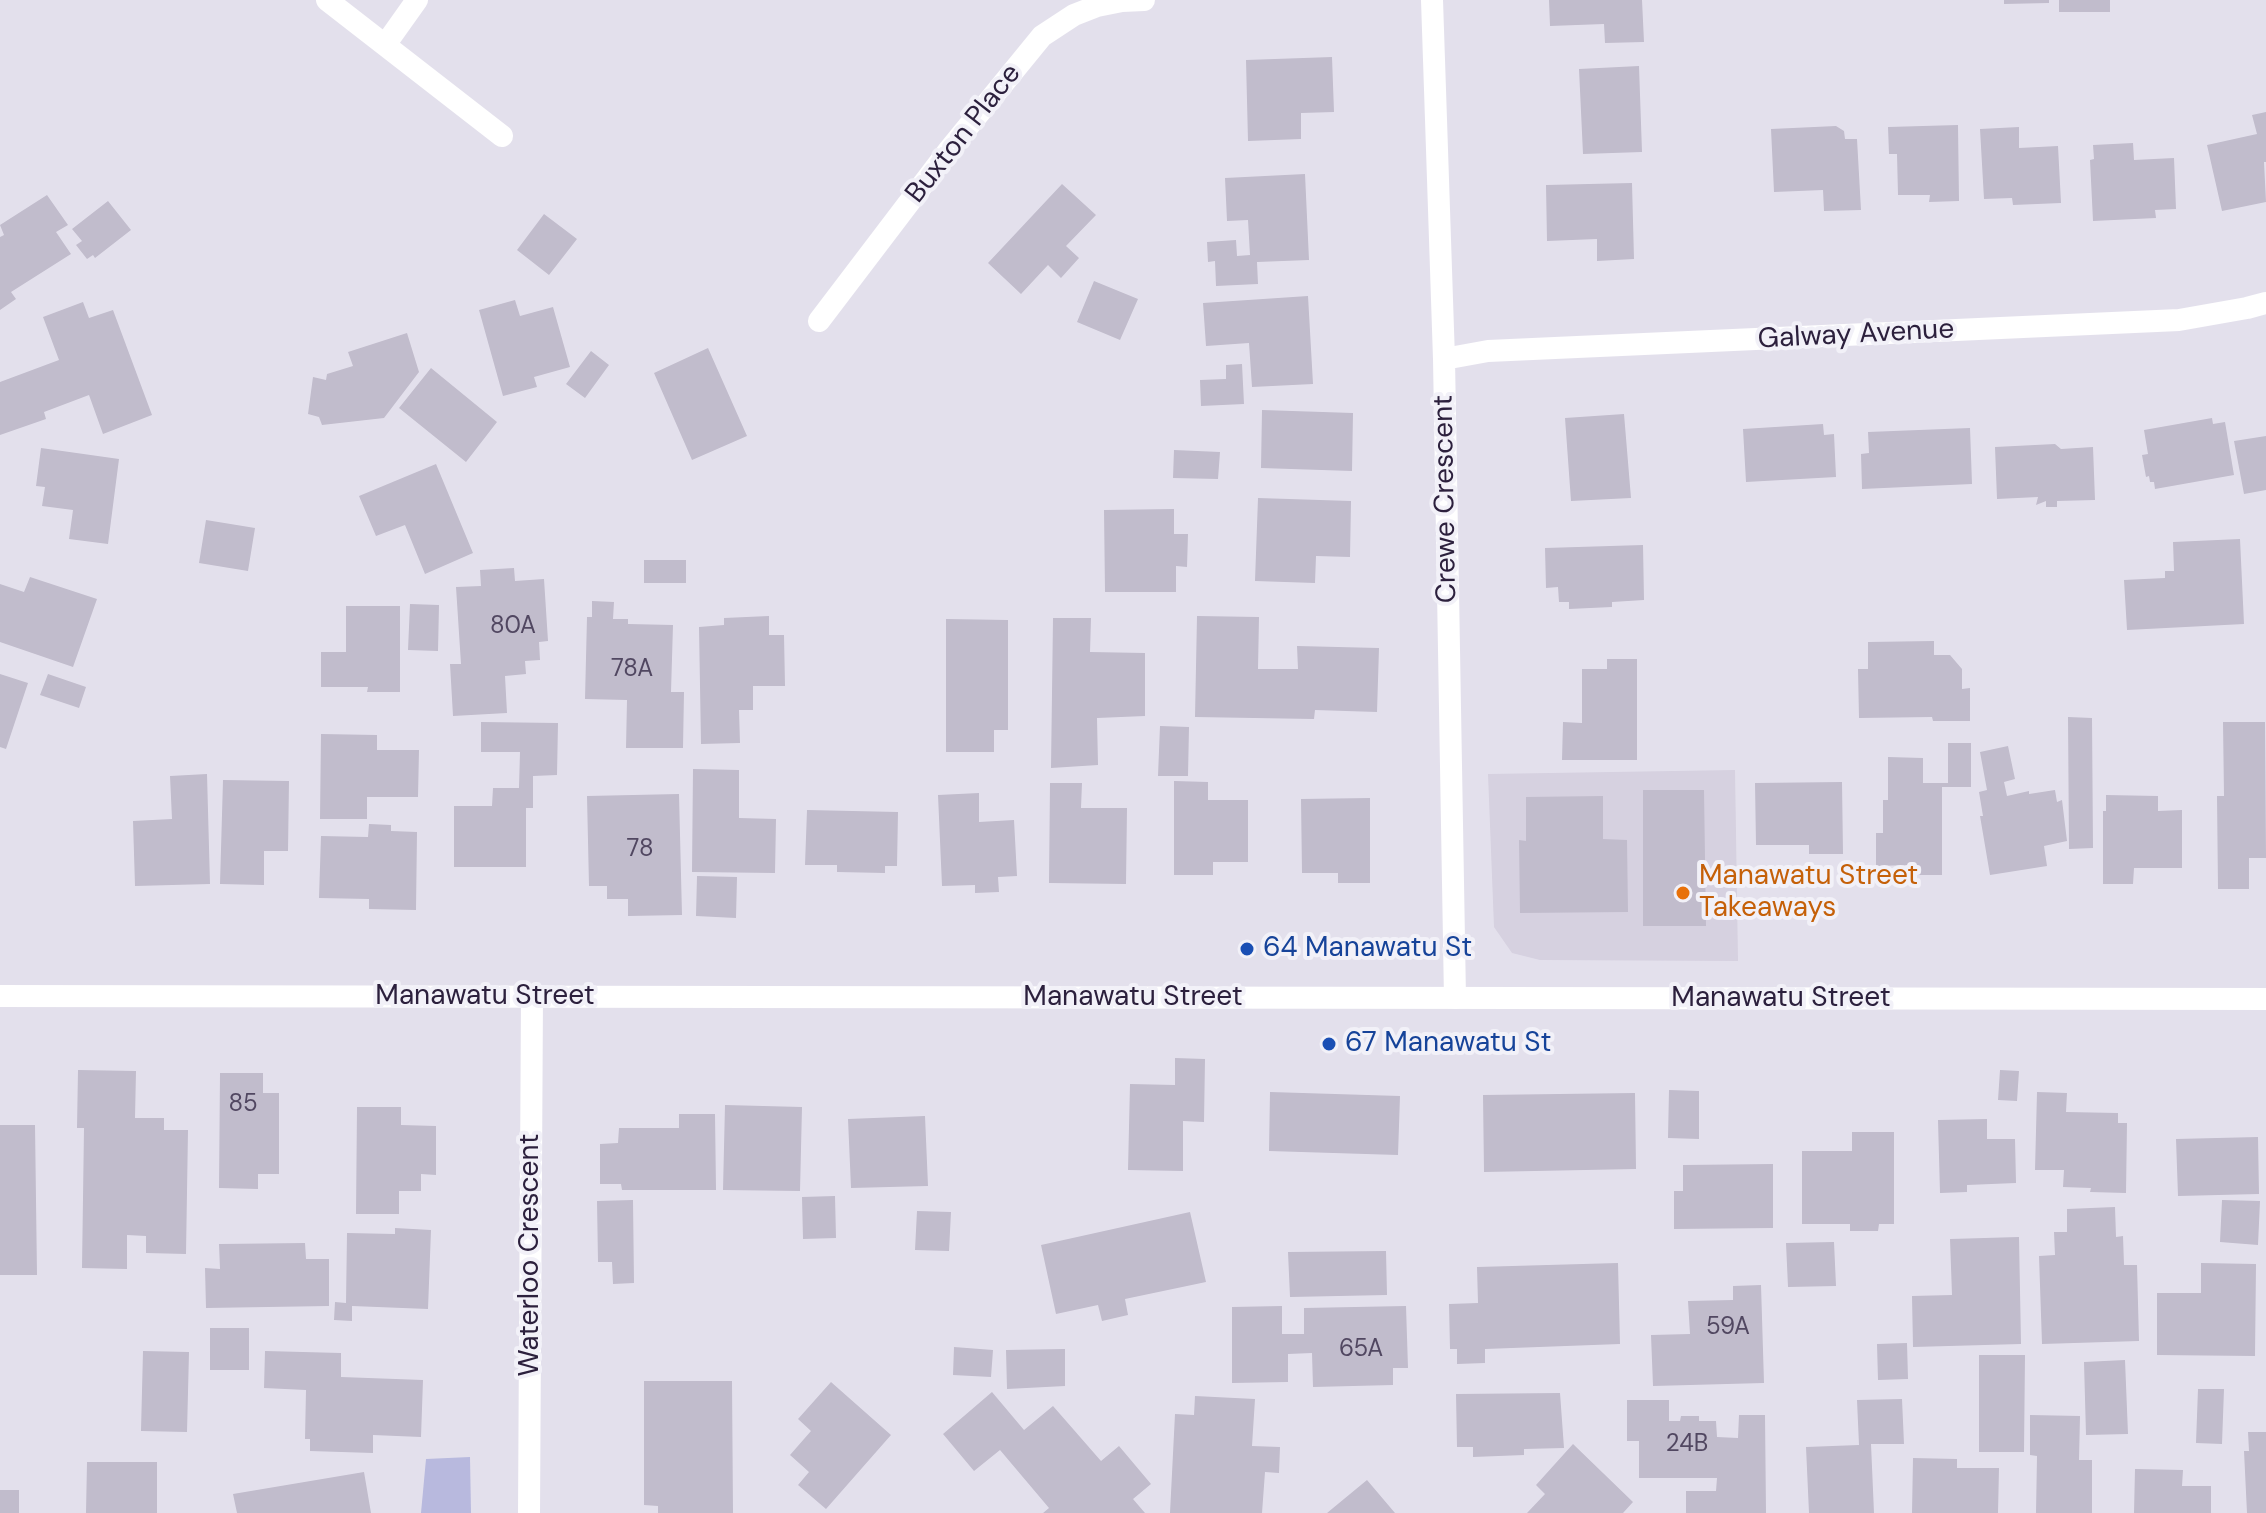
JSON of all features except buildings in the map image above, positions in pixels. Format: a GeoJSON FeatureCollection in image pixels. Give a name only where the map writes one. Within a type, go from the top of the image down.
{"type":"FeatureCollection","features":[{"type":"Feature","properties":{"kind":"street"},"geometry":{"type":"LineString","coordinates":[[327,0],[502,136]]}},
{"type":"Feature","properties":{"kind":"street"},"geometry":{"type":"LineString","coordinates":[[385,45],[417,0]]}},
{"type":"Feature","properties":{"kind":"street","name":"Buxton Place"},"geometry":{"type":"LineString","coordinates":[[819,321],[949,150],[1042,36],[1074,15],[1097,6],[1144,0]]}},
{"type":"Feature","properties":{"kind":"street","name":"Crewe Crescent"},"geometry":{"type":"LineString","coordinates":[[1432,0],[1444,359],[1455,998]]}},
{"type":"Feature","properties":{"kind":"street","name":"Galway Avenue"},"geometry":{"type":"LineString","coordinates":[[1444,359],[1488,351],[2179,320],[2266,303]]}},
{"type":"Feature","properties":{"kind":"street","name":"Manawatu Street"},"geometry":{"type":"LineString","coordinates":[[0,996],[2266,999]]}},
{"type":"Feature","properties":{"kind":"street","name":"Waterloo Crescent"},"geometry":{"type":"LineString","coordinates":[[529,1513],[532,996]]}},
{"type":"Feature","properties":{"kind":"shaded area"},"geometry":{"type":"Polygon","coordinates":[[[1735,770],[1738,961],[1540,960],[1512,953],[1494,927],[1488,774],[1735,770]]]}},
{"type":"Feature","properties":{"kind":"shaded area"},"geometry":{"type":"Polygon","coordinates":[[[470,1457],[471,1513],[421,1513],[426,1459],[470,1457]]]}},
{"type":"Feature","properties":{"kind":"place","name":"Manawatu Street Takeaways"},"geometry":{"type":"Point","coordinates":[1683,893]}},
{"type":"Feature","properties":{"kind":"place","name":"64 Manawatu St"},"geometry":{"type":"Point","coordinates":[1247,949]}},
{"type":"Feature","properties":{"kind":"place","name":"67 Manawatu St"},"geometry":{"type":"Point","coordinates":[1329,1044]}}]}
